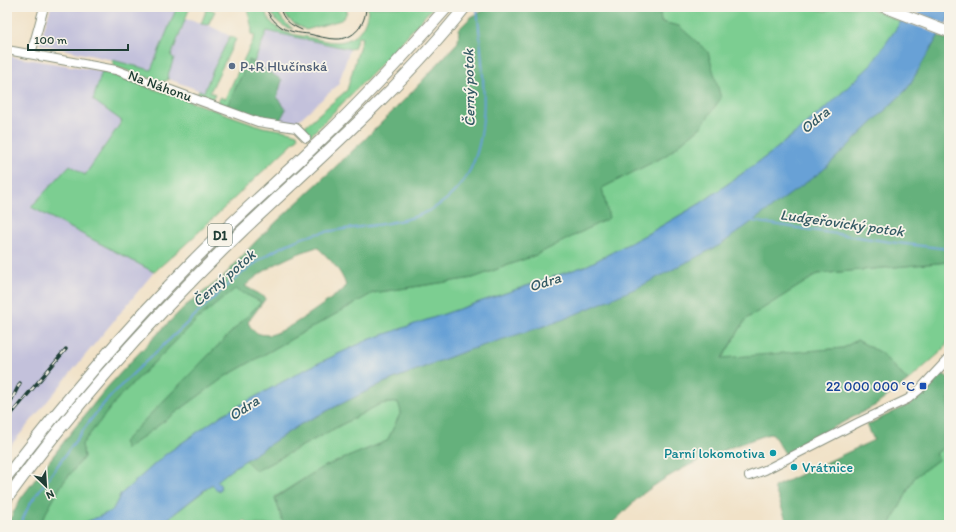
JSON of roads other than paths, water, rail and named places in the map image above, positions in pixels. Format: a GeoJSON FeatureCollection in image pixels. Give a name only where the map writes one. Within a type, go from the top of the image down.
{"type":"FeatureCollection","features":[{"type":"Feature","properties":{"kind":"highway","name":"D1"},"geometry":{"type":"LineString","coordinates":[[7,476],[91,371],[149,307],[190,264],[324,137],[447,7]]}},
{"type":"Feature","properties":{"kind":"highway","name":"D1"},"geometry":{"type":"LineString","coordinates":[[7,498],[63,424],[104,375],[154,320],[240,233],[388,92],[465,7]]}},
{"type":"Feature","properties":{"kind":"main road"},"geometry":{"type":"LineString","coordinates":[[884,7],[949,32]]}},
{"type":"Feature","properties":{"kind":"street"},"geometry":{"type":"LineString","coordinates":[[31,54],[44,7]]}},
{"type":"Feature","properties":{"kind":"street","name":"Na Náhonu"},"geometry":{"type":"LineString","coordinates":[[7,50],[116,70],[258,122],[296,128],[306,138]]}},
{"type":"Feature","properties":{"kind":"street"},"geometry":{"type":"LineString","coordinates":[[749,476],[765,470],[858,422],[908,399],[919,390],[949,358]]}},
{"type":"Feature","properties":{"kind":"water","name":"Odra"},"geometry":{"type":"Polygon","coordinates":[[[911,7],[949,7],[949,18],[907,89],[822,171],[720,245],[639,287],[557,322],[463,352],[383,383],[301,424],[235,467],[217,481],[221,486],[219,491],[218,489],[216,490],[212,484],[160,525],[85,525],[86,522],[112,511],[121,494],[166,454],[222,415],[306,369],[368,340],[588,265],[651,232],[701,203],[771,153],[829,105],[871,65],[911,7]]]}},
{"type":"Feature","properties":{"kind":"waterway","name":"Černý potok"},"geometry":{"type":"LineString","coordinates":[[20,525],[37,494],[89,422],[105,403],[137,370],[209,302],[247,269],[275,250],[312,235],[335,230],[404,220],[425,213],[445,201],[462,183],[473,165],[483,121],[483,74],[477,7]]}},
{"type":"Feature","properties":{"kind":"waterway","name":"Ludgeřovický potok"},"geometry":{"type":"LineString","coordinates":[[752,221],[897,243],[949,249]]}},
{"type":"Feature","properties":{"kind":"tram line"},"geometry":{"type":"LineString","coordinates":[[265,7],[275,22],[286,30],[336,39],[348,37],[358,30],[364,19],[366,7]]}},
{"type":"Feature","properties":{"kind":"tram line"},"geometry":{"type":"LineString","coordinates":[[280,7],[285,19],[302,30]]}},
{"type":"Feature","properties":{"kind":"railway"},"geometry":{"type":"LineString","coordinates":[[7,419],[66,349]]}},
{"type":"Feature","properties":{"kind":"railway"},"geometry":{"type":"LineString","coordinates":[[7,409],[20,383]]}},
{"type":"Feature","properties":{"kind":"place","name":"P+R Hlučínská"},"geometry":{"type":"Point","coordinates":[232,66]}},
{"type":"Feature","properties":{"kind":"place","name":"22 000 000 °C"},"geometry":{"type":"Point","coordinates":[923,386]}},
{"type":"Feature","properties":{"kind":"place","name":"Parní lokomotiva"},"geometry":{"type":"Point","coordinates":[773,453]}},
{"type":"Feature","properties":{"kind":"place","name":"Vrátnice"},"geometry":{"type":"Point","coordinates":[794,467]}}]}
